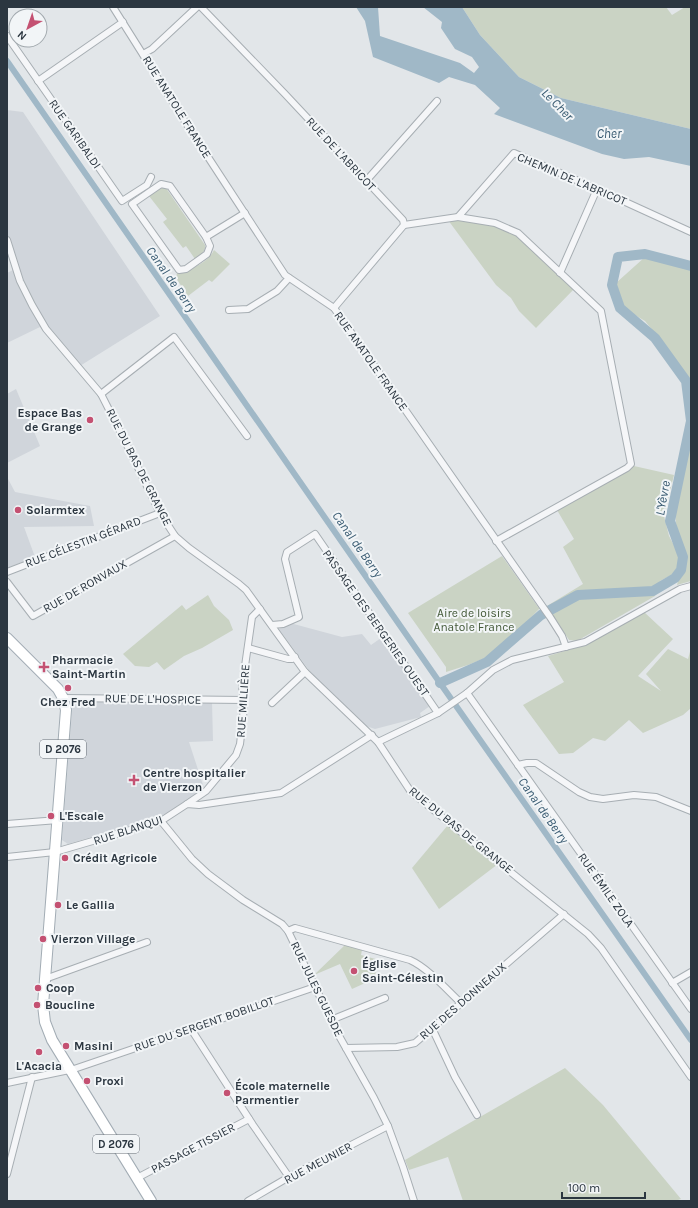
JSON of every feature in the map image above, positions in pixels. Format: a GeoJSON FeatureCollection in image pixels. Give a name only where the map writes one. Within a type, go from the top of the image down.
{"type":"FeatureCollection","features":[{"type":"Feature","properties":{"kind":"main road","name":"D 2076"},"geometry":{"type":"LineString","coordinates":[[7,638],[54,685],[63,698],[66,706],[45,979],[43,1011],[45,1022],[52,1040],[151,1201]]}},
{"type":"Feature","properties":{"kind":"street","name":"RUE ANATOLE FRANCE"},"geometry":{"type":"LineString","coordinates":[[113,7],[191,131],[285,275],[334,308],[550,617],[562,636],[566,647]]}},
{"type":"Feature","properties":{"kind":"street"},"geometry":{"type":"LineString","coordinates":[[143,54],[152,49],[197,7]]}},
{"type":"Feature","properties":{"kind":"street","name":"RUE DE L'ABRICOT"},"geometry":{"type":"LineString","coordinates":[[201,7],[403,220],[404,225]]}},
{"type":"Feature","properties":{"kind":"street"},"geometry":{"type":"LineString","coordinates":[[38,81],[123,22]]}},
{"type":"Feature","properties":{"kind":"street","name":"RUE GARIBALDI"},"geometry":{"type":"LineString","coordinates":[[7,36],[122,201],[147,185],[151,177]]}},
{"type":"Feature","properties":{"kind":"street"},"geometry":{"type":"LineString","coordinates":[[366,181],[437,101]]}},
{"type":"Feature","properties":{"kind":"street","name":"CHEMIN DE L'ABRICOT"},"geometry":{"type":"LineString","coordinates":[[458,217],[514,153],[691,232]]}},
{"type":"Feature","properties":{"kind":"street"},"geometry":{"type":"LineString","coordinates":[[161,184],[170,186],[206,237],[210,246],[207,254],[186,269],[179,270],[132,204],[161,184]]}},
{"type":"Feature","properties":{"kind":"street"},"geometry":{"type":"LineString","coordinates":[[560,273],[597,189]]}},
{"type":"Feature","properties":{"kind":"street"},"geometry":{"type":"LineString","coordinates":[[206,237],[245,213]]}},
{"type":"Feature","properties":{"kind":"street"},"geometry":{"type":"LineString","coordinates":[[334,308],[404,225],[458,217],[495,223],[518,233],[600,311],[631,464],[627,468],[496,541]]}},
{"type":"Feature","properties":{"kind":"street","name":"RUE DU BAS DE GRANGE"},"geometry":{"type":"LineString","coordinates":[[7,240],[20,281],[46,329],[101,394],[130,448],[160,513],[175,536],[246,590],[305,672],[372,735],[411,792],[588,934],[601,948],[691,1077]]}},
{"type":"Feature","properties":{"kind":"street"},"geometry":{"type":"LineString","coordinates":[[230,310],[248,309],[277,291],[289,278]]}},
{"type":"Feature","properties":{"kind":"street"},"geometry":{"type":"LineString","coordinates":[[101,394],[174,337],[247,436]]}},
{"type":"Feature","properties":{"kind":"street","name":"RUE CÉLESTIN GÉRARD"},"geometry":{"type":"LineString","coordinates":[[7,572],[160,513]]}},
{"type":"Feature","properties":{"kind":"street","name":"PASSAGE DES BERGERIES OUEST"},"geometry":{"type":"LineString","coordinates":[[272,625],[283,624],[299,617],[285,555],[287,552],[315,534],[438,713]]}},
{"type":"Feature","properties":{"kind":"street","name":"RUE DE RONVAUX"},"geometry":{"type":"LineString","coordinates":[[7,582],[33,616],[175,536]]}},
{"type":"Feature","properties":{"kind":"street"},"geometry":{"type":"LineString","coordinates":[[378,742],[438,713],[467,693],[493,670],[512,660],[585,642],[680,589],[691,586]]}},
{"type":"Feature","properties":{"kind":"street","name":"RUE MILLIÈRE"},"geometry":{"type":"LineString","coordinates":[[187,804],[206,791],[236,755],[240,744],[243,719],[244,700],[242,687],[252,617],[260,609]]}},
{"type":"Feature","properties":{"kind":"street","name":"RUE MILLIÈRE"},"geometry":{"type":"LineString","coordinates":[[248,648],[288,659],[295,657]]}},
{"type":"Feature","properties":{"kind":"street"},"geometry":{"type":"LineString","coordinates":[[272,703],[305,672]]}},
{"type":"Feature","properties":{"kind":"street","name":"RUE ÉMILE ZOLA"},"geometry":{"type":"LineString","coordinates":[[467,693],[691,1009]]}},
{"type":"Feature","properties":{"kind":"street","name":"RUE DE L'HOSPICE"},"geometry":{"type":"LineString","coordinates":[[63,698],[244,700]]}},
{"type":"Feature","properties":{"kind":"street"},"geometry":{"type":"LineString","coordinates":[[187,804],[199,805],[281,793],[372,735]]}},
{"type":"Feature","properties":{"kind":"street"},"geometry":{"type":"LineString","coordinates":[[518,765],[527,762],[536,763],[579,792],[590,797],[603,799],[634,795],[656,797],[691,811]]}},
{"type":"Feature","properties":{"kind":"street","name":"RUE BLANQUI"},"geometry":{"type":"LineString","coordinates":[[7,857],[55,852],[161,821],[187,804]]}},
{"type":"Feature","properties":{"kind":"street"},"geometry":{"type":"LineString","coordinates":[[7,824],[58,820]]}},
{"type":"Feature","properties":{"kind":"street","name":"RUE JULES GUESDE"},"geometry":{"type":"LineString","coordinates":[[161,821],[192,859],[208,874],[243,900],[282,924],[288,931],[338,1034],[388,1126],[414,1201]]}},
{"type":"Feature","properties":{"kind":"street","name":"RUE DES DONNEAUX"},"geometry":{"type":"LineString","coordinates":[[346,1048],[397,1047],[415,1042],[564,914]]}},
{"type":"Feature","properties":{"kind":"street"},"geometry":{"type":"LineString","coordinates":[[288,931],[295,928],[416,962],[461,1003]]}},
{"type":"Feature","properties":{"kind":"street"},"geometry":{"type":"LineString","coordinates":[[45,979],[147,942]]}},
{"type":"Feature","properties":{"kind":"street"},"geometry":{"type":"LineString","coordinates":[[672,983],[691,972]]}},
{"type":"Feature","properties":{"kind":"street","name":"RUE DU SERGENT BOBILLOT"},"geometry":{"type":"LineString","coordinates":[[7,1083],[70,1069],[315,987]]}},
{"type":"Feature","properties":{"kind":"street"},"geometry":{"type":"LineString","coordinates":[[331,1020],[385,998]]}},
{"type":"Feature","properties":{"kind":"street"},"geometry":{"type":"LineString","coordinates":[[432,1028],[455,1077],[477,1115]]}},
{"type":"Feature","properties":{"kind":"street"},"geometry":{"type":"LineString","coordinates":[[191,1029],[249,1119],[289,1177]]}},
{"type":"Feature","properties":{"kind":"street"},"geometry":{"type":"LineString","coordinates":[[7,1174],[32,1077]]}},
{"type":"Feature","properties":{"kind":"street","name":"PASSAGE TISSIER"},"geometry":{"type":"LineString","coordinates":[[137,1178],[249,1119]]}},
{"type":"Feature","properties":{"kind":"street","name":"RUE MEUNIER"},"geometry":{"type":"LineString","coordinates":[[248,1201],[289,1177],[388,1126]]}},
{"type":"Feature","properties":{"kind":"shaded area"},"geometry":{"type":"Polygon","coordinates":[[[7,110],[23,112],[160,316],[75,369],[40,327],[7,343],[7,273],[17,268],[7,234],[7,110]]]}},
{"type":"Feature","properties":{"kind":"shaded area"},"geometry":{"type":"Polygon","coordinates":[[[16,389],[40,446],[7,463],[7,394],[16,389]]]}},
{"type":"Feature","properties":{"kind":"shaded area"},"geometry":{"type":"Polygon","coordinates":[[[7,477],[15,492],[90,506],[94,526],[24,527],[35,557],[7,568],[7,477]]]}},
{"type":"Feature","properties":{"kind":"shaded area"},"geometry":{"type":"Polygon","coordinates":[[[290,623],[342,637],[362,634],[371,645],[381,638],[430,706],[420,713],[421,717],[375,729],[366,726],[311,673],[279,629],[290,623]]]}},
{"type":"Feature","properties":{"kind":"shaded area","name":"Centre hospitalier de Vierzon"},"geometry":{"type":"Polygon","coordinates":[[[73,699],[212,702],[213,741],[189,742],[204,788],[167,813],[156,818],[68,844],[62,840],[73,699]]]}},
{"type":"Feature","properties":{"kind":"green space"},"geometry":{"type":"Polygon","coordinates":[[[462,7],[666,7],[672,15],[685,7],[691,7],[691,129],[561,98],[519,77],[480,35],[462,7]]]}},
{"type":"Feature","properties":{"kind":"green space"},"geometry":{"type":"Polygon","coordinates":[[[161,187],[166,188],[205,245],[204,251],[195,259],[186,246],[183,248],[163,222],[167,219],[149,196],[161,187]]]}},
{"type":"Feature","properties":{"kind":"green space"},"geometry":{"type":"Polygon","coordinates":[[[456,218],[495,224],[517,234],[575,288],[536,328],[519,311],[511,298],[496,285],[448,220],[456,218]]]}},
{"type":"Feature","properties":{"kind":"green space"},"geometry":{"type":"Polygon","coordinates":[[[214,250],[230,264],[212,282],[209,280],[188,296],[176,278],[177,273],[203,262],[214,250]]]}},
{"type":"Feature","properties":{"kind":"green space"},"geometry":{"type":"Polygon","coordinates":[[[645,257],[691,268],[691,394],[684,372],[658,337],[645,321],[625,309],[616,283],[645,257]]]}},
{"type":"Feature","properties":{"kind":"green space"},"geometry":{"type":"Polygon","coordinates":[[[691,432],[691,581],[677,585],[684,559],[677,533],[675,512],[691,432]]]}},
{"type":"Feature","properties":{"kind":"green space"},"geometry":{"type":"Polygon","coordinates":[[[634,466],[674,475],[664,516],[669,536],[680,557],[679,564],[673,574],[660,581],[655,596],[577,641],[569,640],[547,606],[583,584],[563,547],[574,539],[557,510],[634,466]]]}},
{"type":"Feature","properties":{"kind":"green space","name":"Aire de loisirs Anatole France"},"geometry":{"type":"Polygon","coordinates":[[[502,556],[540,608],[497,653],[446,672],[446,667],[408,613],[502,556]]]}},
{"type":"Feature","properties":{"kind":"green space"},"geometry":{"type":"Polygon","coordinates":[[[208,595],[214,606],[229,620],[233,630],[202,648],[184,656],[164,670],[157,662],[149,667],[135,666],[123,654],[182,605],[186,610],[208,595]]]}},
{"type":"Feature","properties":{"kind":"green space"},"geometry":{"type":"Polygon","coordinates":[[[644,612],[673,639],[638,676],[661,691],[646,674],[668,649],[688,659],[691,648],[691,708],[683,715],[643,733],[629,720],[605,741],[593,738],[573,753],[559,754],[523,705],[564,682],[548,656],[585,645],[644,612]]]}},
{"type":"Feature","properties":{"kind":"green space"},"geometry":{"type":"Polygon","coordinates":[[[448,825],[498,864],[439,909],[412,868],[448,825]]]}},
{"type":"Feature","properties":{"kind":"green space"},"geometry":{"type":"Polygon","coordinates":[[[345,945],[362,950],[361,955],[379,960],[374,979],[352,989],[340,964],[314,975],[345,945]]]}},
{"type":"Feature","properties":{"kind":"green space"},"geometry":{"type":"Polygon","coordinates":[[[565,1068],[603,1105],[681,1199],[675,1201],[463,1201],[448,1157],[409,1170],[405,1160],[565,1068]]]}},
{"type":"Feature","properties":{"kind":"water","name":"Cher"},"geometry":{"type":"Polygon","coordinates":[[[356,7],[378,7],[380,36],[460,63],[474,73],[479,67],[472,57],[455,49],[441,28],[442,22],[423,7],[462,7],[480,35],[519,77],[561,98],[691,129],[691,166],[649,157],[624,159],[602,154],[494,114],[500,108],[475,85],[449,77],[439,83],[373,57],[365,21],[356,7]]]}},
{"type":"Feature","properties":{"kind":"waterway","name":"Canal de Berry"},"geometry":{"type":"LineString","coordinates":[[7,61],[440,683],[691,1040]]}},
{"type":"Feature","properties":{"kind":"waterway","name":"L'Yèvre"},"geometry":{"type":"LineString","coordinates":[[440,683],[487,662],[541,615],[578,595],[653,591],[675,578],[681,570],[683,557],[670,521],[691,421],[686,381],[655,338],[620,308],[612,285],[618,257],[645,254],[691,266]]}},
{"type":"Feature","properties":{"kind":"place","name":"Espace Bas de Grange"},"geometry":{"type":"Point","coordinates":[90,420]}},
{"type":"Feature","properties":{"kind":"place","name":"Solarmtex"},"geometry":{"type":"Point","coordinates":[18,510]}},
{"type":"Feature","properties":{"kind":"place","name":"Pharmacie Saint-Martin"},"geometry":{"type":"Point","coordinates":[44,667]}},
{"type":"Feature","properties":{"kind":"place","name":"Chez Fred"},"geometry":{"type":"Point","coordinates":[68,688]}},
{"type":"Feature","properties":{"kind":"place","name":"Centre hospitalier de Vierzon"},"geometry":{"type":"Point","coordinates":[134,780]}},
{"type":"Feature","properties":{"kind":"place","name":"L'Escale"},"geometry":{"type":"Point","coordinates":[51,816]}},
{"type":"Feature","properties":{"kind":"place","name":"Crédit Agricole"},"geometry":{"type":"Point","coordinates":[65,858]}},
{"type":"Feature","properties":{"kind":"place","name":"Le Gallia"},"geometry":{"type":"Point","coordinates":[58,905]}},
{"type":"Feature","properties":{"kind":"place","name":"Vierzon Village"},"geometry":{"type":"Point","coordinates":[43,939]}},
{"type":"Feature","properties":{"kind":"place","name":"Église Saint-Célestin"},"geometry":{"type":"Point","coordinates":[354,971]}},
{"type":"Feature","properties":{"kind":"place","name":"Coop"},"geometry":{"type":"Point","coordinates":[38,988]}},
{"type":"Feature","properties":{"kind":"place","name":"Boucline"},"geometry":{"type":"Point","coordinates":[37,1005]}},
{"type":"Feature","properties":{"kind":"place","name":"Masini"},"geometry":{"type":"Point","coordinates":[66,1046]}},
{"type":"Feature","properties":{"kind":"place","name":"L'Acacia"},"geometry":{"type":"Point","coordinates":[39,1052]}},
{"type":"Feature","properties":{"kind":"place","name":"Proxi"},"geometry":{"type":"Point","coordinates":[87,1081]}},
{"type":"Feature","properties":{"kind":"place","name":"École maternelle Parmentier"},"geometry":{"type":"Point","coordinates":[227,1093]}},
{"type":"Feature","properties":{"kind":"water label","name":"Le Cher"},"geometry":{"type":"Point","coordinates":[558,104]}}]}
